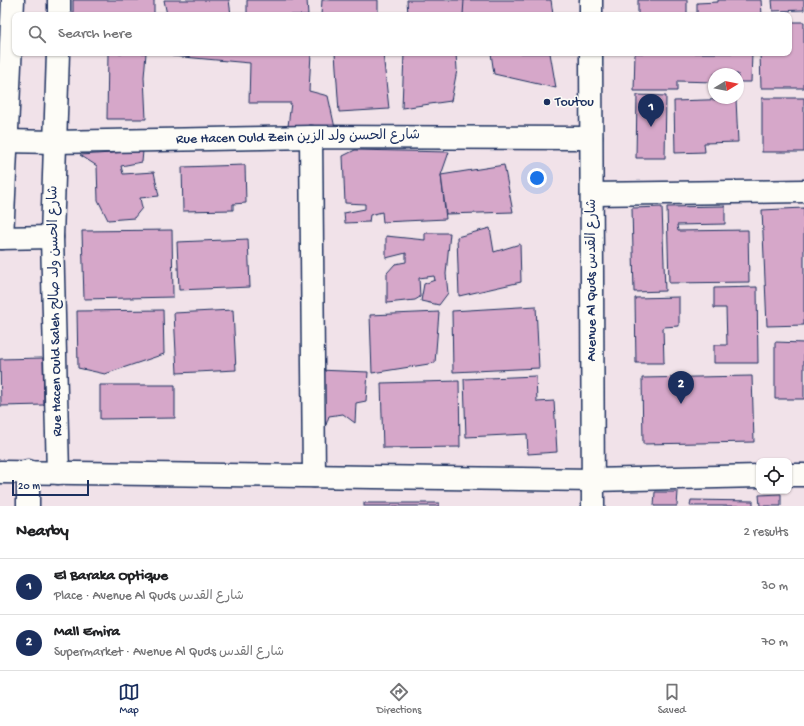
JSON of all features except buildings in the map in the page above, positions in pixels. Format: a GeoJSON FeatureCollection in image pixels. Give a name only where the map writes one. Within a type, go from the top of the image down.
{"type":"FeatureCollection","features":[{"type":"Feature","properties":{"kind":"street"},"geometry":{"type":"LineString","coordinates":[[12,12],[13,0]]}},
{"type":"Feature","properties":{"kind":"street"},"geometry":{"type":"LineString","coordinates":[[59,0],[59,12]]}},
{"type":"Feature","properties":{"kind":"street"},"geometry":{"type":"LineString","coordinates":[[591,0],[591,12]]}},
{"type":"Feature","properties":{"kind":"street"},"geometry":{"type":"LineString","coordinates":[[12,18],[1,238],[52,237]]}},
{"type":"Feature","properties":{"kind":"street","name":"Rue Hacen Ould Saleh شارع الحسن ولد صالح"},"geometry":{"type":"LineString","coordinates":[[58,56],[52,237],[58,473]]}},
{"type":"Feature","properties":{"kind":"street","name":"Avenue Al Quds شارع القدس"},"geometry":{"type":"LineString","coordinates":[[591,56],[594,506]]}},
{"type":"Feature","properties":{"kind":"street"},"geometry":{"type":"LineString","coordinates":[[311,137],[314,476]]}},
{"type":"Feature","properties":{"kind":"street","name":"Rue Hacen Ould Zein شارع الحسن ولد الزين"},"geometry":{"type":"LineString","coordinates":[[5,141],[55,142],[311,137],[591,138]]}},
{"type":"Feature","properties":{"kind":"street"},"geometry":{"type":"LineString","coordinates":[[592,194],[804,191]]}},
{"type":"Feature","properties":{"kind":"street"},"geometry":{"type":"LineString","coordinates":[[0,472],[28,471],[58,473],[593,480],[756,476]]}},
{"type":"Feature","properties":{"kind":"street"},"geometry":{"type":"LineString","coordinates":[[28,471],[28,506]]}},
{"type":"Feature","properties":{"kind":"street"},"geometry":{"type":"LineString","coordinates":[[792,476],[804,475]]}},
{"type":"Feature","properties":{"kind":"place","name":"Toutou"},"geometry":{"type":"Point","coordinates":[547,102]}},
{"type":"Feature","properties":{"kind":"place","name":"El Baraka Optique"},"geometry":{"type":"Point","coordinates":[651,127]}},
{"type":"Feature","properties":{"kind":"place","name":"Mall Emira"},"geometry":{"type":"Point","coordinates":[681,404]}}]}
